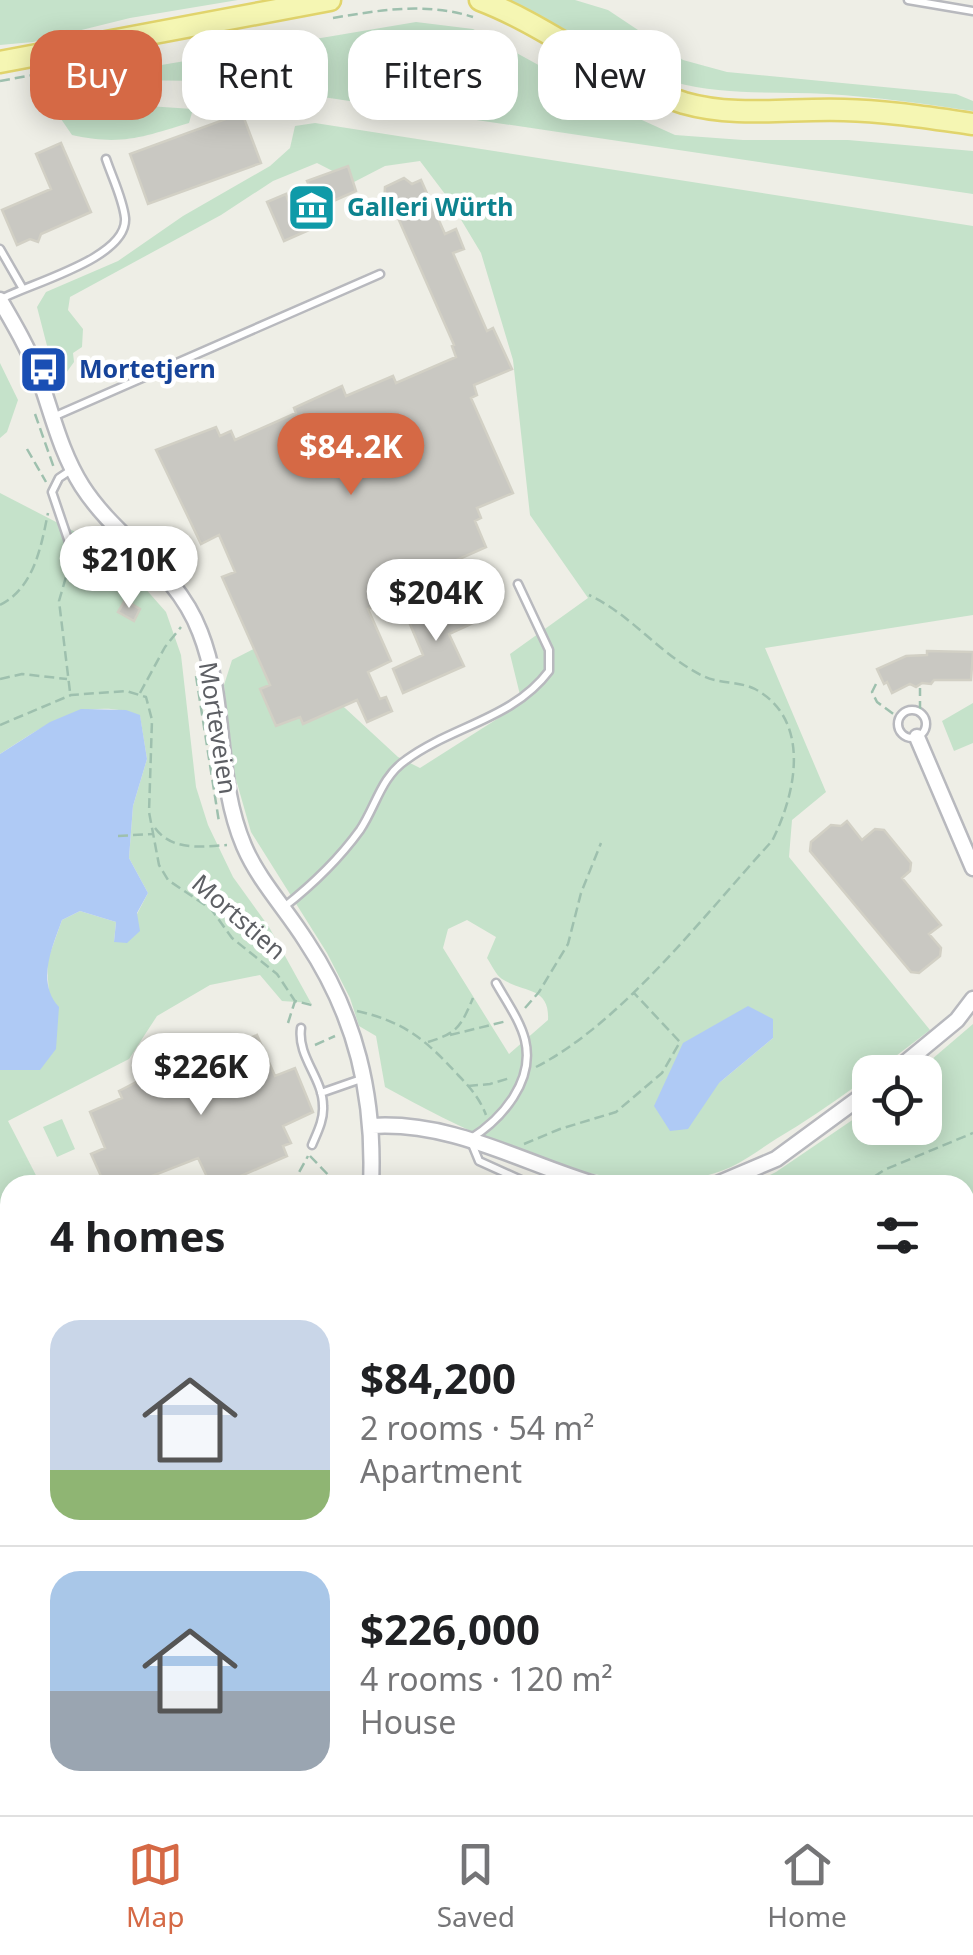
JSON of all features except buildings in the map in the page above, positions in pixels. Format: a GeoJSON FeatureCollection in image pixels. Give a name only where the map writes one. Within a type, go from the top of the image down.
{"type":"FeatureCollection","features":[{"type":"Feature","properties":{"kind":"main road"},"geometry":{"type":"LineString","coordinates":[[477,8],[512,14],[639,84],[697,106],[745,112],[868,111],[973,124]]}},
{"type":"Feature","properties":{"kind":"main road"},"geometry":{"type":"LineString","coordinates":[[0,62],[327,10]]}},
{"type":"Feature","properties":{"kind":"street","name":"Morteveien"},"geometry":{"type":"LineString","coordinates":[[0,300],[34,364],[66,474],[166,573],[195,619],[209,664],[234,822],[252,863],[321,966],[353,1039],[365,1078],[372,1126],[371,1175]]}},
{"type":"Feature","properties":{"kind":"street"},"geometry":{"type":"LineString","coordinates":[[917,737],[973,868]]}},
{"type":"Feature","properties":{"kind":"street"},"geometry":{"type":"LineString","coordinates":[[915,1055],[957,1020],[973,999]]}},
{"type":"Feature","properties":{"kind":"street"},"geometry":{"type":"LineString","coordinates":[[738,1175],[776,1159],[852,1103]]}},
{"type":"Feature","properties":{"kind":"street"},"geometry":{"type":"LineString","coordinates":[[372,1126],[416,1126],[470,1139],[570,1175]]}},
{"type":"Feature","properties":{"kind":"lane"},"geometry":{"type":"LineString","coordinates":[[908,0],[973,11]]}},
{"type":"Feature","properties":{"kind":"lane"},"geometry":{"type":"LineString","coordinates":[[0,300],[98,256],[121,238],[125,220],[106,159]]}},
{"type":"Feature","properties":{"kind":"lane"},"geometry":{"type":"LineString","coordinates":[[0,250],[22,289]]}},
{"type":"Feature","properties":{"kind":"lane"},"geometry":{"type":"LineString","coordinates":[[52,418],[380,274]]}},
{"type":"Feature","properties":{"kind":"lane"},"geometry":{"type":"LineString","coordinates":[[66,474],[52,494],[72,552]]}},
{"type":"Feature","properties":{"kind":"lane"},"geometry":{"type":"LineString","coordinates":[[283,908],[312,884],[348,844],[384,782],[402,762],[518,703],[539,684],[548,670],[549,650],[518,584]]}},
{"type":"Feature","properties":{"kind":"lane"},"geometry":{"type":"LineString","coordinates":[[908,710],[920,711],[927,726],[917,737],[910,738],[900,731],[899,718],[908,710]]}},
{"type":"Feature","properties":{"kind":"lane"},"geometry":{"type":"LineString","coordinates":[[496,983],[526,1041],[526,1072],[511,1100],[489,1126],[470,1139],[479,1162],[509,1175]]}},
{"type":"Feature","properties":{"kind":"lane"},"geometry":{"type":"LineString","coordinates":[[301,1028],[303,1050],[321,1092],[322,1118],[312,1146]]}},
{"type":"Feature","properties":{"kind":"lane"},"geometry":{"type":"LineString","coordinates":[[321,1092],[365,1078]]}},
{"type":"Feature","properties":{"kind":"path"},"geometry":{"type":"LineString","coordinates":[[327,10],[477,8]]}},
{"type":"Feature","properties":{"kind":"path"},"geometry":{"type":"LineString","coordinates":[[0,81],[30,75]]}},
{"type":"Feature","properties":{"kind":"path"},"geometry":{"type":"LineString","coordinates":[[34,412],[66,474]]}},
{"type":"Feature","properties":{"kind":"path"},"geometry":{"type":"LineString","coordinates":[[0,605],[20,591],[32,570],[52,494],[27,449]]}},
{"type":"Feature","properties":{"kind":"path"},"geometry":{"type":"LineString","coordinates":[[71,695],[60,601],[72,552]]}},
{"type":"Feature","properties":{"kind":"path"},"geometry":{"type":"LineString","coordinates":[[468,1086],[490,1084],[526,1072],[569,1050],[633,992],[772,842],[784,818],[793,781],[794,748],[788,722],[775,702],[751,687],[705,677],[666,651],[615,607],[589,595]]}},
{"type":"Feature","properties":{"kind":"path"},"geometry":{"type":"LineString","coordinates":[[177,615],[187,640]]}},
{"type":"Feature","properties":{"kind":"path"},"geometry":{"type":"LineString","coordinates":[[0,725],[71,695],[140,693],[182,626]]}},
{"type":"Feature","properties":{"kind":"path"},"geometry":{"type":"LineString","coordinates":[[195,668],[221,827]]}},
{"type":"Feature","properties":{"kind":"path"},"geometry":{"type":"LineString","coordinates":[[0,679],[22,674],[68,679]]}},
{"type":"Feature","properties":{"kind":"path"},"geometry":{"type":"LineString","coordinates":[[876,684],[872,692],[877,702],[899,718]]}},
{"type":"Feature","properties":{"kind":"path"},"geometry":{"type":"LineString","coordinates":[[920,688],[920,711]]}},
{"type":"Feature","properties":{"kind":"path","name":"Mortstien"},"geometry":{"type":"LineString","coordinates":[[140,693],[152,711],[149,812],[159,865],[168,880],[211,909],[232,938],[281,978],[295,1001]]}},
{"type":"Feature","properties":{"kind":"path"},"geometry":{"type":"LineString","coordinates":[[155,828],[166,840],[178,845],[227,845]]}},
{"type":"Feature","properties":{"kind":"path"},"geometry":{"type":"LineString","coordinates":[[118,836],[154,834]]}},
{"type":"Feature","properties":{"kind":"path"},"geometry":{"type":"LineString","coordinates":[[428,1042],[516,1018],[539,992],[568,944],[581,893],[601,842]]}},
{"type":"Feature","properties":{"kind":"path"},"geometry":{"type":"LineString","coordinates":[[506,1152],[560,1129],[616,1112],[662,1074],[680,1042],[633,992]]}},
{"type":"Feature","properties":{"kind":"path"},"geometry":{"type":"LineString","coordinates":[[450,1036],[463,1022],[472,998]]}},
{"type":"Feature","properties":{"kind":"path"},"geometry":{"type":"LineString","coordinates":[[288,1023],[295,1001],[316,1006]]}},
{"type":"Feature","properties":{"kind":"path"},"geometry":{"type":"LineString","coordinates":[[356,1010],[386,1018],[428,1042],[482,1104],[489,1126]]}},
{"type":"Feature","properties":{"kind":"path"},"geometry":{"type":"LineString","coordinates":[[303,1050],[336,1035],[332,1024]]}},
{"type":"Feature","properties":{"kind":"path"},"geometry":{"type":"LineString","coordinates":[[877,1175],[973,1133]]}},
{"type":"Feature","properties":{"kind":"path"},"geometry":{"type":"LineString","coordinates":[[297,1175],[312,1146]]}},
{"type":"Feature","properties":{"kind":"path"},"geometry":{"type":"LineString","coordinates":[[308,1154],[329,1175]]}},
{"type":"Feature","properties":{"kind":"green space"},"geometry":{"type":"Polygon","coordinates":[[[0,0],[238,0],[82,30],[30,30],[30,42],[0,45],[0,0]]]}},
{"type":"Feature","properties":{"kind":"green space"},"geometry":{"type":"Polygon","coordinates":[[[508,0],[575,0],[608,10],[638,30],[563,30],[508,0]]]}},
{"type":"Feature","properties":{"kind":"green space"},"geometry":{"type":"Polygon","coordinates":[[[416,22],[475,30],[369,30],[416,22]]]}},
{"type":"Feature","properties":{"kind":"green space"},"geometry":{"type":"Polygon","coordinates":[[[348,33],[348,101],[328,98],[328,37],[348,33]]]}},
{"type":"Feature","properties":{"kind":"green space"},"geometry":{"type":"Polygon","coordinates":[[[518,54],[538,65],[538,120],[642,120],[675,135],[743,140],[848,140],[973,151],[973,194],[477,120],[518,120],[518,54]]]}},
{"type":"Feature","properties":{"kind":"green space"},"geometry":{"type":"Polygon","coordinates":[[[681,59],[727,72],[956,94],[973,101],[973,111],[845,95],[681,83],[681,59]]]}},
{"type":"Feature","properties":{"kind":"green space"},"geometry":{"type":"Polygon","coordinates":[[[182,62],[182,81],[162,80],[162,65],[182,62]]]}},
{"type":"Feature","properties":{"kind":"green space"},"geometry":{"type":"Polygon","coordinates":[[[162,107],[182,108],[182,120],[190,120],[145,136],[119,140],[72,135],[62,120],[162,120],[162,107]]]}},
{"type":"Feature","properties":{"kind":"green space"},"geometry":{"type":"Polygon","coordinates":[[[315,123],[973,226],[973,615],[765,648],[826,792],[792,820],[789,857],[930,1030],[896,1055],[852,1055],[852,1088],[731,1167],[704,1175],[600,1175],[507,1146],[385,1087],[376,1036],[359,1026],[327,953],[251,832],[235,776],[224,685],[232,660],[267,642],[279,647],[398,757],[420,768],[522,703],[510,654],[588,598],[530,515],[513,360],[481,253],[420,161],[385,166],[354,182],[317,163],[273,181],[221,215],[70,297],[68,310],[83,329],[82,347],[73,353],[74,362],[64,376],[53,369],[37,307],[46,292],[118,261],[183,216],[270,166],[290,148],[295,126],[315,123]],[[467,920],[448,929],[443,948],[509,1054],[548,1020],[547,1009],[545,1001],[534,992],[502,979],[487,958],[496,937],[467,920]],[[772,1019],[719,1083],[773,1038],[772,1019]]]}},
{"type":"Feature","properties":{"kind":"green space"},"geometry":{"type":"Polygon","coordinates":[[[0,363],[18,400],[7,432],[0,438],[0,363]]]}},
{"type":"Feature","properties":{"kind":"green space"},"geometry":{"type":"Polygon","coordinates":[[[0,493],[89,539],[128,569],[166,612],[181,655],[196,787],[208,825],[233,877],[269,927],[311,1003],[282,1001],[260,975],[210,985],[157,1016],[129,1059],[8,1121],[36,1175],[0,1175],[0,1070],[40,1070],[49,996],[47,962],[62,920],[80,911],[116,922],[114,942],[148,893],[129,858],[133,806],[147,759],[140,716],[102,709],[66,716],[0,754],[0,493]]]}},
{"type":"Feature","properties":{"kind":"green space"},"geometry":{"type":"Polygon","coordinates":[[[973,703],[973,743],[954,751],[942,721],[973,703]]]}},
{"type":"Feature","properties":{"kind":"green space"},"geometry":{"type":"Polygon","coordinates":[[[973,1024],[973,1175],[770,1175],[852,1120],[852,1145],[942,1145],[942,1055],[937,1055],[973,1024]]]}},
{"type":"Feature","properties":{"kind":"green space"},"geometry":{"type":"Polygon","coordinates":[[[62,1119],[75,1149],[57,1157],[43,1127],[62,1119]]]}},
{"type":"Feature","properties":{"kind":"water"},"geometry":{"type":"Polygon","coordinates":[[[81,709],[126,710],[140,715],[147,759],[133,806],[129,858],[148,893],[137,913],[140,931],[127,943],[114,942],[116,922],[80,911],[62,920],[47,976],[48,987],[59,1007],[56,1049],[40,1070],[0,1070],[0,754],[50,722],[81,709]]]}},
{"type":"Feature","properties":{"kind":"water"},"geometry":{"type":"Polygon","coordinates":[[[748,1006],[773,1019],[773,1038],[719,1083],[688,1129],[670,1131],[654,1106],[683,1043],[748,1006]]]}},
{"type":"Feature","properties":{"kind":"place","name":"Galleri Würth"},"geometry":{"type":"Point","coordinates":[312,207]}},
{"type":"Feature","properties":{"kind":"place","name":"Mortetjern"},"geometry":{"type":"Point","coordinates":[44,369]}}]}
